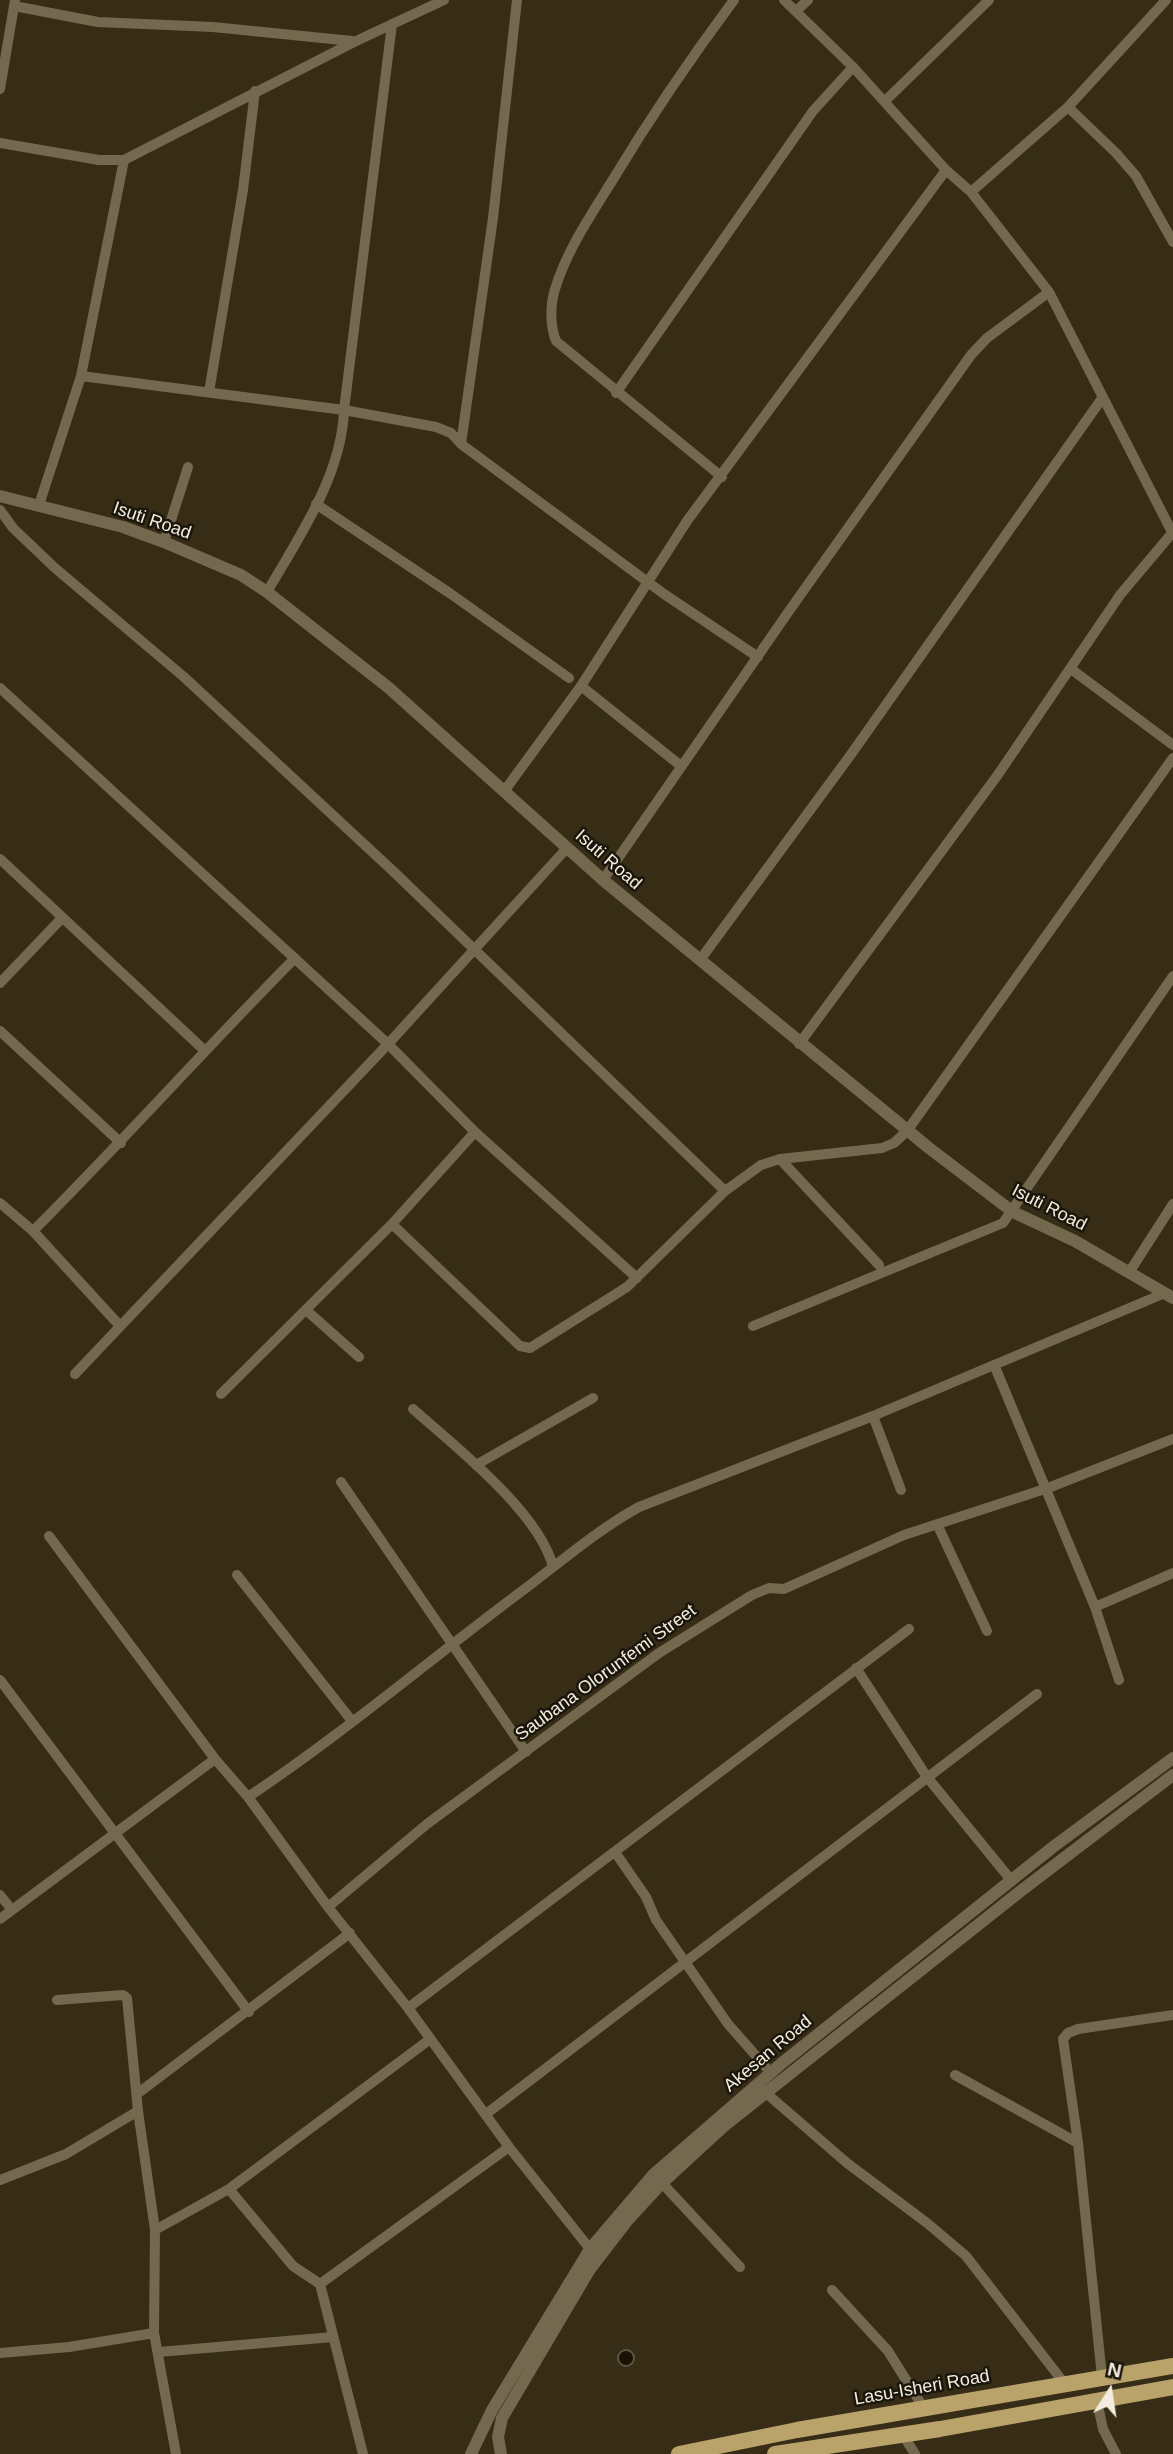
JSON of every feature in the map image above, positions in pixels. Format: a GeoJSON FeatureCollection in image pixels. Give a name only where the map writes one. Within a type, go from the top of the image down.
{"type":"FeatureCollection","features":[{"type":"Feature","properties":{"kind":"main road","name":"Lasu-Isheri Road"},"geometry":{"type":"LineString","coordinates":[[679,2454],[923,2407],[1173,2366]]}},
{"type":"Feature","properties":{"kind":"main road"},"geometry":{"type":"LineString","coordinates":[[775,2454],[903,2435],[1173,2387]]}},
{"type":"Feature","properties":{"kind":"street"},"geometry":{"type":"LineString","coordinates":[[0,144],[99,160],[124,160],[354,41],[444,0]]}},
{"type":"Feature","properties":{"kind":"street"},"geometry":{"type":"LineString","coordinates":[[461,444],[493,218],[517,0]]}},
{"type":"Feature","properties":{"kind":"street"},"geometry":{"type":"LineString","coordinates":[[722,477],[616,393],[556,341],[551,318],[554,292],[564,264],[588,219],[670,87],[734,0]]}},
{"type":"Feature","properties":{"kind":"street"},"geometry":{"type":"LineString","coordinates":[[784,0],[853,67],[946,170],[971,192],[1049,292],[1173,533],[1120,595],[997,776],[799,1044]]}},
{"type":"Feature","properties":{"kind":"street"},"geometry":{"type":"LineString","coordinates":[[796,11],[808,0]]}},
{"type":"Feature","properties":{"kind":"street"},"geometry":{"type":"LineString","coordinates":[[885,101],[989,0]]}},
{"type":"Feature","properties":{"kind":"street"},"geometry":{"type":"LineString","coordinates":[[0,89],[15,3],[98,22],[213,27],[354,41]]}},
{"type":"Feature","properties":{"kind":"street"},"geometry":{"type":"LineString","coordinates":[[971,192],[1068,107],[1161,3]]}},
{"type":"Feature","properties":{"kind":"street"},"geometry":{"type":"LineString","coordinates":[[267,592],[316,504],[342,438],[392,24]]}},
{"type":"Feature","properties":{"kind":"street"},"geometry":{"type":"LineString","coordinates":[[616,393],[813,111],[853,67]]}},
{"type":"Feature","properties":{"kind":"street"},"geometry":{"type":"LineString","coordinates":[[209,392],[243,190],[255,91]]}},
{"type":"Feature","properties":{"kind":"street"},"geometry":{"type":"LineString","coordinates":[[1068,107],[1136,176],[1173,242]]}},
{"type":"Feature","properties":{"kind":"street"},"geometry":{"type":"LineString","coordinates":[[40,505],[81,376],[124,160]]}},
{"type":"Feature","properties":{"kind":"street"},"geometry":{"type":"LineString","coordinates":[[505,790],[581,687],[679,532],[946,170]]}},
{"type":"Feature","properties":{"kind":"street"},"geometry":{"type":"LineString","coordinates":[[603,880],[978,346],[1049,292]]}},
{"type":"Feature","properties":{"kind":"street"},"geometry":{"type":"LineString","coordinates":[[81,376],[344,410],[436,427],[451,433],[461,444],[649,582],[758,657]]}},
{"type":"Feature","properties":{"kind":"street"},"geometry":{"type":"LineString","coordinates":[[700,960],[852,753],[1103,397]]}},
{"type":"Feature","properties":{"kind":"street"},"geometry":{"type":"LineString","coordinates":[[164,542],[188,467]]}},
{"type":"Feature","properties":{"kind":"street","name":"Isuti Road"},"geometry":{"type":"LineString","coordinates":[[0,496],[40,505],[164,542],[241,575],[267,592],[389,688],[603,880],[799,1044],[907,1130],[1013,1212],[1075,1241],[1169,1296]]}},
{"type":"Feature","properties":{"kind":"street"},"geometry":{"type":"LineString","coordinates":[[316,504],[452,594],[569,678]]}},
{"type":"Feature","properties":{"kind":"street"},"geometry":{"type":"LineString","coordinates":[[0,510],[13,528],[55,568],[184,677],[725,1191]]}},
{"type":"Feature","properties":{"kind":"street"},"geometry":{"type":"LineString","coordinates":[[1071,669],[1173,745]]}},
{"type":"Feature","properties":{"kind":"street"},"geometry":{"type":"LineString","coordinates":[[581,687],[681,766]]}},
{"type":"Feature","properties":{"kind":"street"},"geometry":{"type":"LineString","coordinates":[[0,688],[388,1044],[475,1132],[637,1278]]}},
{"type":"Feature","properties":{"kind":"street"},"geometry":{"type":"LineString","coordinates":[[392,1224],[520,1346],[530,1348],[637,1278],[725,1191],[761,1165],[780,1159],[882,1148],[894,1143],[907,1130],[1173,758]]}},
{"type":"Feature","properties":{"kind":"street"},"geometry":{"type":"LineString","coordinates":[[75,1374],[388,1044],[567,848]]}},
{"type":"Feature","properties":{"kind":"street"},"geometry":{"type":"LineString","coordinates":[[0,859],[204,1050]]}},
{"type":"Feature","properties":{"kind":"street"},"geometry":{"type":"LineString","coordinates":[[0,983],[62,918]]}},
{"type":"Feature","properties":{"kind":"street"},"geometry":{"type":"LineString","coordinates":[[33,1231],[121,1143],[204,1050],[295,958]]}},
{"type":"Feature","properties":{"kind":"street"},"geometry":{"type":"LineString","coordinates":[[753,1326],[995,1228],[1013,1212],[1035,1174],[1173,976]]}},
{"type":"Feature","properties":{"kind":"street"},"geometry":{"type":"LineString","coordinates":[[0,1031],[121,1143]]}},
{"type":"Feature","properties":{"kind":"street"},"geometry":{"type":"LineString","coordinates":[[221,1394],[392,1224],[475,1132]]}},
{"type":"Feature","properties":{"kind":"street"},"geometry":{"type":"LineString","coordinates":[[780,1159],[879,1265]]}},
{"type":"Feature","properties":{"kind":"street"},"geometry":{"type":"LineString","coordinates":[[0,1203],[33,1231],[120,1326]]}},
{"type":"Feature","properties":{"kind":"street"},"geometry":{"type":"LineString","coordinates":[[1130,1271],[1173,1204]]}},
{"type":"Feature","properties":{"kind":"street"},"geometry":{"type":"LineString","coordinates":[[248,1797],[330,1741],[452,1643],[639,1507],[1169,1296]]}},
{"type":"Feature","properties":{"kind":"street"},"geometry":{"type":"LineString","coordinates":[[306,1310],[359,1357]]}},
{"type":"Feature","properties":{"kind":"street"},"geometry":{"type":"LineString","coordinates":[[995,1367],[1048,1488],[1095,1607],[1119,1680]]}},
{"type":"Feature","properties":{"kind":"street"},"geometry":{"type":"LineString","coordinates":[[476,1465],[593,1398]]}},
{"type":"Feature","properties":{"kind":"street"},"geometry":{"type":"LineString","coordinates":[[413,1409],[488,1474],[542,1540],[553,1567]]}},
{"type":"Feature","properties":{"kind":"street"},"geometry":{"type":"LineString","coordinates":[[873,1416],[901,1490]]}},
{"type":"Feature","properties":{"kind":"street","name":"Saubana Olorunfemi Street"},"geometry":{"type":"LineString","coordinates":[[328,1907],[427,1824],[670,1646],[752,1595],[769,1588],[784,1589],[937,1524],[1048,1488],[1173,1439]]}},
{"type":"Feature","properties":{"kind":"street"},"geometry":{"type":"LineString","coordinates":[[341,1482],[526,1752]]}},
{"type":"Feature","properties":{"kind":"street"},"geometry":{"type":"LineString","coordinates":[[937,1524],[987,1630]]}},
{"type":"Feature","properties":{"kind":"street"},"geometry":{"type":"LineString","coordinates":[[49,1536],[215,1759],[248,1797],[328,1907],[408,2008],[509,2147],[590,2249]]}},
{"type":"Feature","properties":{"kind":"street"},"geometry":{"type":"LineString","coordinates":[[1095,1607],[1173,1573]]}},
{"type":"Feature","properties":{"kind":"street"},"geometry":{"type":"LineString","coordinates":[[237,1575],[352,1721]]}},
{"type":"Feature","properties":{"kind":"street"},"geometry":{"type":"LineString","coordinates":[[408,2008],[909,1629]]}},
{"type":"Feature","properties":{"kind":"street"},"geometry":{"type":"LineString","coordinates":[[856,1668],[927,1777],[1011,1880]]}},
{"type":"Feature","properties":{"kind":"street"},"geometry":{"type":"LineString","coordinates":[[0,1680],[249,2012]]}},
{"type":"Feature","properties":{"kind":"street"},"geometry":{"type":"LineString","coordinates":[[486,2115],[1037,1694]]}},
{"type":"Feature","properties":{"kind":"street","name":"Akesan Road"},"geometry":{"type":"LineString","coordinates":[[471,2453],[492,2410],[590,2249],[654,2174],[771,2073],[1011,1880],[1173,1758]]}},
{"type":"Feature","properties":{"kind":"street"},"geometry":{"type":"LineString","coordinates":[[0,1919],[215,1759]]}},
{"type":"Feature","properties":{"kind":"street","name":"Akesan Road"},"geometry":{"type":"LineString","coordinates":[[494,2453],[502,2418],[590,2269],[627,2221],[662,2183],[724,2126],[1000,1906],[1173,1775]]}},
{"type":"Feature","properties":{"kind":"street"},"geometry":{"type":"LineString","coordinates":[[615,1852],[646,1897],[656,1920],[728,2024],[771,2073]]}},
{"type":"Feature","properties":{"kind":"street"},"geometry":{"type":"LineString","coordinates":[[0,1895],[12,1910]]}},
{"type":"Feature","properties":{"kind":"street"},"geometry":{"type":"LineString","coordinates":[[137,2094],[350,1934]]}},
{"type":"Feature","properties":{"kind":"street"},"geometry":{"type":"LineString","coordinates":[[57,2000],[126,1996],[138,2111],[155,2230],[154,2333],[176,2454]]}},
{"type":"Feature","properties":{"kind":"street"},"geometry":{"type":"LineString","coordinates":[[1102,2377],[1078,2143],[1063,2039],[1068,2033],[1173,2015]]}},
{"type":"Feature","properties":{"kind":"street"},"geometry":{"type":"LineString","coordinates":[[155,2230],[229,2189],[429,2040]]}},
{"type":"Feature","properties":{"kind":"street"},"geometry":{"type":"LineString","coordinates":[[955,2075],[1078,2143]]}},
{"type":"Feature","properties":{"kind":"street"},"geometry":{"type":"LineString","coordinates":[[766,2093],[847,2164],[927,2223],[966,2256],[1065,2383]]}},
{"type":"Feature","properties":{"kind":"street"},"geometry":{"type":"LineString","coordinates":[[0,2180],[66,2154],[138,2111]]}},
{"type":"Feature","properties":{"kind":"street"},"geometry":{"type":"LineString","coordinates":[[320,2284],[509,2147]]}},
{"type":"Feature","properties":{"kind":"street"},"geometry":{"type":"LineString","coordinates":[[662,2183],[740,2267]]}},
{"type":"Feature","properties":{"kind":"street"},"geometry":{"type":"LineString","coordinates":[[229,2189],[293,2266],[320,2284],[363,2454]]}},
{"type":"Feature","properties":{"kind":"street"},"geometry":{"type":"LineString","coordinates":[[832,2290],[888,2351],[923,2407]]}},
{"type":"Feature","properties":{"kind":"street"},"geometry":{"type":"LineString","coordinates":[[0,2353],[69,2347],[154,2333]]}},
{"type":"Feature","properties":{"kind":"street"},"geometry":{"type":"LineString","coordinates":[[159,2353],[333,2337]]}},
{"type":"Feature","properties":{"kind":"street"},"geometry":{"type":"LineString","coordinates":[[1097,2402],[1103,2429],[1116,2454]]}},
{"type":"Feature","properties":{"kind":"street"},"geometry":{"type":"LineString","coordinates":[[903,2435],[915,2454]]}},
{"type":"Feature","properties":{"kind":"street"},"geometry":{"type":"LineString","coordinates":[[471,2453],[494,2453]]}},
{"type":"Feature","properties":{"kind":"shaded area"},"geometry":{"type":"Polygon","coordinates":[[[626,2350],[634,2358],[626,2366],[618,2358],[626,2350]]]}}]}
